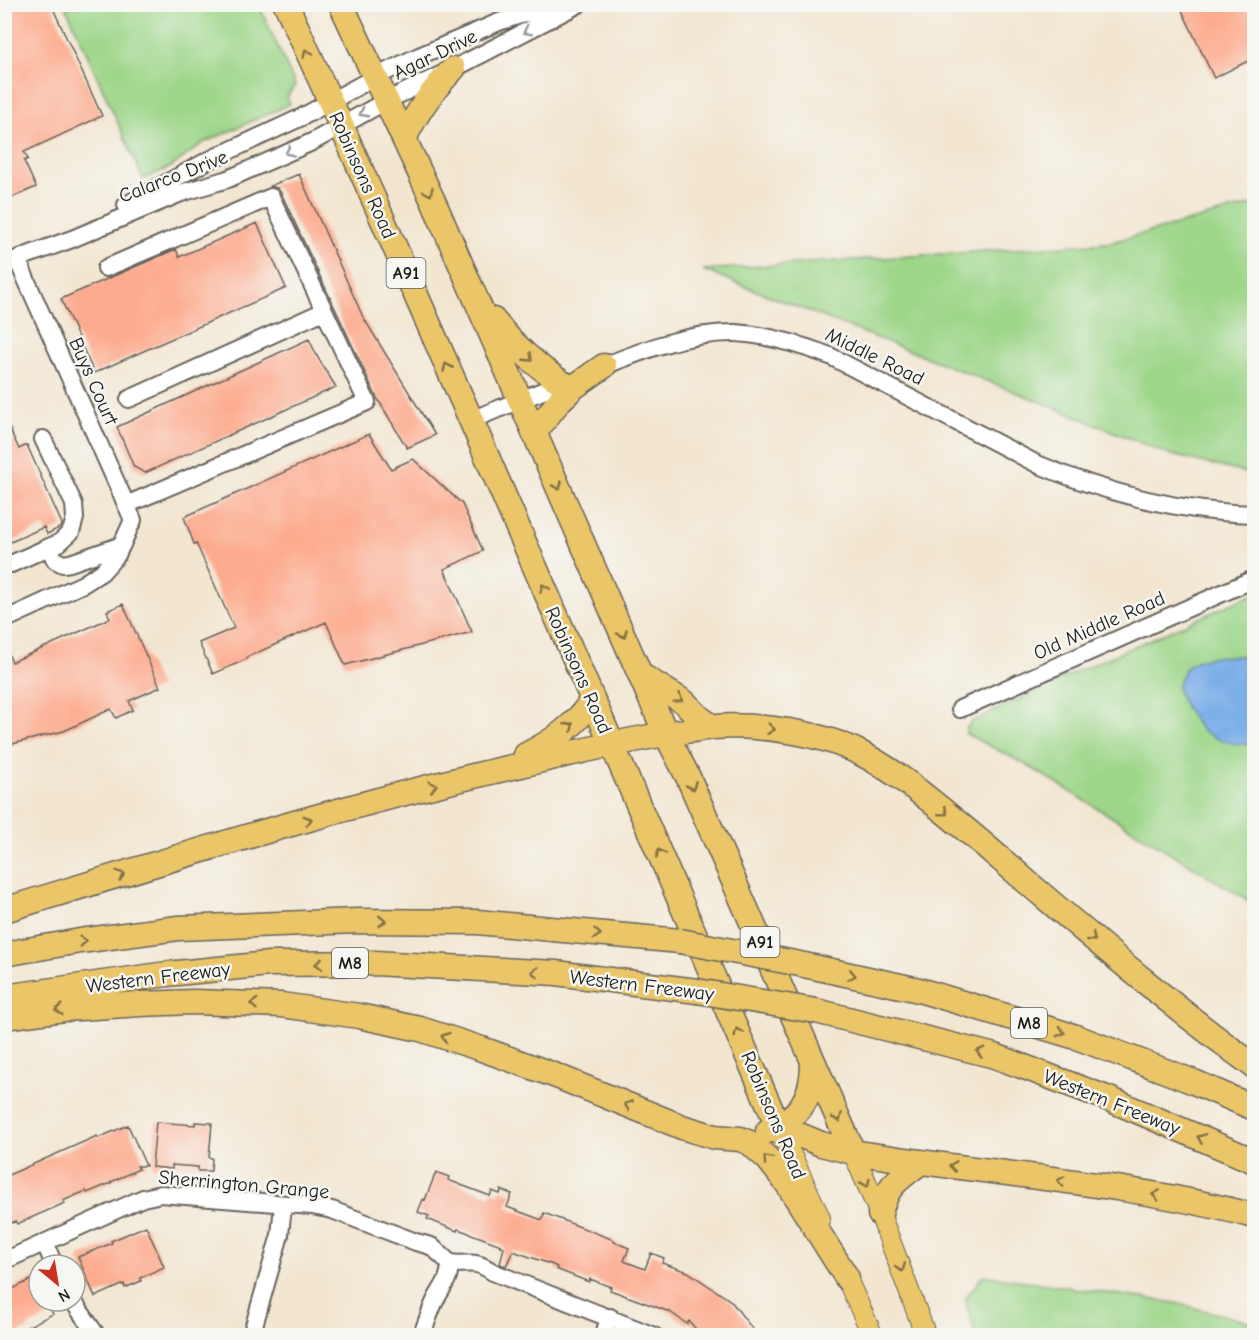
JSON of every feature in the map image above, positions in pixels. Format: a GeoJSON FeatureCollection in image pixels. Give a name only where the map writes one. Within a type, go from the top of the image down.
{"type":"FeatureCollection","features":[{"type":"Feature","properties":{"kind":"highway","name":"Robinsons Road"},"geometry":{"type":"LineString","coordinates":[[286,4],[471,420],[778,1126]]}},
{"type":"Feature","properties":{"kind":"highway","name":"A91"},"geometry":{"type":"LineString","coordinates":[[340,4],[476,299],[666,734],[688,777],[853,1152]]}},
{"type":"Feature","properties":{"kind":"highway"},"geometry":{"type":"LineString","coordinates":[[404,139],[417,114],[453,69]]}},
{"type":"Feature","properties":{"kind":"highway"},"geometry":{"type":"LineString","coordinates":[[476,299],[505,335],[531,361],[562,383]]}},
{"type":"Feature","properties":{"kind":"highway"},"geometry":{"type":"LineString","coordinates":[[534,433],[560,400],[604,366]]}},
{"type":"Feature","properties":{"kind":"highway"},"geometry":{"type":"LineString","coordinates":[[642,676],[684,702],[713,727]]}},
{"type":"Feature","properties":{"kind":"highway"},"geometry":{"type":"LineString","coordinates":[[482,773],[527,755],[561,735],[583,714],[592,700]]}},
{"type":"Feature","properties":{"kind":"highway"},"geometry":{"type":"LineString","coordinates":[[4,910],[204,849],[383,798],[482,773],[666,734],[713,727],[771,729],[800,733],[833,742],[859,752],[885,767],[980,842],[1114,957],[1254,1066]]}},
{"type":"Feature","properties":{"kind":"highway","name":"M8"},"geometry":{"type":"LineString","coordinates":[[4,954],[178,928],[357,921],[477,922],[680,942],[795,963],[919,990],[1076,1037],[1194,1082],[1254,1108]]}},
{"type":"Feature","properties":{"kind":"highway","name":"Western Freeway"},"geometry":{"type":"LineString","coordinates":[[4,997],[167,974],[269,964],[374,963],[556,974],[697,991],[816,1011],[995,1056],[1109,1099],[1254,1161]]}},
{"type":"Feature","properties":{"kind":"highway"},"geometry":{"type":"LineString","coordinates":[[4,1017],[140,1004],[194,1002],[281,1005],[359,1016],[420,1029],[482,1048],[682,1127],[716,1137],[744,1140],[754,1146],[787,1183],[847,1278]]}},
{"type":"Feature","properties":{"kind":"highway"},"geometry":{"type":"LineString","coordinates":[[734,1139],[759,1135],[778,1126],[798,1111],[812,1083],[813,1062]]}},
{"type":"Feature","properties":{"kind":"highway"},"geometry":{"type":"LineString","coordinates":[[778,1126],[821,1144],[853,1152],[1182,1199],[1254,1216]]}},
{"type":"Feature","properties":{"kind":"highway"},"geometry":{"type":"LineString","coordinates":[[880,1214],[883,1201],[894,1182],[921,1162]]}},
{"type":"Feature","properties":{"kind":"main road","name":"Robinsons Road"},"geometry":{"type":"LineString","coordinates":[[778,1126],[873,1335]]}},
{"type":"Feature","properties":{"kind":"main road","name":"A91"},"geometry":{"type":"LineString","coordinates":[[853,1152],[880,1214],[926,1335]]}},
{"type":"Feature","properties":{"kind":"street","name":"Agar Drive"},"geometry":{"type":"LineString","coordinates":[[330,102],[419,56],[499,22],[555,4]]}},
{"type":"Feature","properties":{"kind":"street","name":"Agar Drive"},"geometry":{"type":"LineString","coordinates":[[341,125],[579,4]]}},
{"type":"Feature","properties":{"kind":"street","name":"Calarco Drive"},"geometry":{"type":"LineString","coordinates":[[11,262],[142,197],[207,161],[330,102]]}},
{"type":"Feature","properties":{"kind":"street","name":"Calarco Drive"},"geometry":{"type":"LineString","coordinates":[[11,262],[181,193],[228,179],[312,142],[341,125]]}},
{"type":"Feature","properties":{"kind":"street"},"geometry":{"type":"LineString","coordinates":[[4,620],[83,584],[102,572],[117,555],[122,545],[130,512],[367,402],[271,197],[106,268]]}},
{"type":"Feature","properties":{"kind":"street","name":"Buys Court"},"geometry":{"type":"LineString","coordinates":[[11,262],[130,512]]}},
{"type":"Feature","properties":{"kind":"street"},"geometry":{"type":"LineString","coordinates":[[129,399],[324,311]]}},
{"type":"Feature","properties":{"kind":"street","name":"Middle Road"},"geometry":{"type":"LineString","coordinates":[[471,420],[659,346],[689,338],[735,333],[783,340],[830,356],[1027,458],[1096,487],[1154,502],[1218,512],[1254,514]]}},
{"type":"Feature","properties":{"kind":"street"},"geometry":{"type":"LineString","coordinates":[[11,564],[59,543],[71,532],[75,518],[74,504],[43,439]]}},
{"type":"Feature","properties":{"kind":"street"},"geometry":{"type":"LineString","coordinates":[[49,547],[55,560],[63,564],[122,545]]}},
{"type":"Feature","properties":{"kind":"street","name":"Old Middle Road"},"geometry":{"type":"LineString","coordinates":[[960,709],[1254,579]]}},
{"type":"Feature","properties":{"kind":"street","name":"Sherrington Grange"},"geometry":{"type":"LineString","coordinates":[[4,1261],[143,1198],[161,1194],[312,1206],[332,1210],[431,1246],[448,1268]]}},
{"type":"Feature","properties":{"kind":"street"},"geometry":{"type":"LineString","coordinates":[[251,1335],[280,1235],[283,1204]]}},
{"type":"Feature","properties":{"kind":"street"},"geometry":{"type":"LineString","coordinates":[[45,1243],[49,1253]]}},
{"type":"Feature","properties":{"kind":"street"},"geometry":{"type":"LineString","coordinates":[[421,1335],[435,1302],[437,1281],[448,1268],[475,1263],[654,1335]]}},
{"type":"Feature","properties":{"kind":"street"},"geometry":{"type":"LineString","coordinates":[[81,1313],[97,1335]]}},
{"type":"Feature","properties":{"kind":"street"},"geometry":{"type":"LineString","coordinates":[[603,1335],[610,1317]]}},
{"type":"Feature","properties":{"kind":"green space"},"geometry":{"type":"Polygon","coordinates":[[[65,5],[259,5],[295,85],[287,97],[290,104],[203,143],[171,167],[143,179],[65,5]]]}},
{"type":"Feature","properties":{"kind":"green space"},"geometry":{"type":"Polygon","coordinates":[[[1254,204],[1254,475],[1168,454],[703,270],[1108,243],[1254,204]]]}},
{"type":"Feature","properties":{"kind":"green space"},"geometry":{"type":"Polygon","coordinates":[[[1254,594],[1254,904],[1025,764],[966,734],[966,728],[971,722],[1069,675],[1254,594]]]}},
{"type":"Feature","properties":{"kind":"green space"},"geometry":{"type":"Polygon","coordinates":[[[983,1275],[1176,1303],[1254,1323],[1254,1335],[975,1335],[965,1299],[983,1275]]]}},
{"type":"Feature","properties":{"kind":"water"},"geometry":{"type":"Polygon","coordinates":[[[1215,657],[1254,658],[1254,744],[1227,742],[1202,730],[1188,711],[1178,690],[1178,683],[1183,673],[1195,661],[1215,657]]]}},
{"type":"Feature","properties":{"kind":"building"},"geometry":{"type":"Polygon","coordinates":[[[4,4],[51,4],[102,116],[24,152],[28,159],[24,161],[36,187],[4,201],[4,4]]]}},
{"type":"Feature","properties":{"kind":"building"},"geometry":{"type":"Polygon","coordinates":[[[1179,4],[1254,4],[1254,58],[1214,78],[1179,4]]]}},
{"type":"Feature","properties":{"kind":"building"},"geometry":{"type":"Polygon","coordinates":[[[299,174],[363,317],[435,435],[407,448],[377,398],[281,193],[277,188],[270,186],[299,174]]]}},
{"type":"Feature","properties":{"kind":"building"},"geometry":{"type":"Polygon","coordinates":[[[257,223],[286,288],[94,373],[61,299],[176,249],[179,257],[257,223]]]}},
{"type":"Feature","properties":{"kind":"building"},"geometry":{"type":"Polygon","coordinates":[[[309,339],[336,387],[145,473],[134,467],[117,427],[309,339]]]}},
{"type":"Feature","properties":{"kind":"building"},"geometry":{"type":"Polygon","coordinates":[[[4,417],[19,449],[27,445],[62,524],[61,527],[47,534],[44,527],[4,545],[4,417]]]}},
{"type":"Feature","properties":{"kind":"building"},"geometry":{"type":"Polygon","coordinates":[[[369,434],[391,469],[413,459],[462,504],[483,551],[444,569],[472,632],[345,665],[326,622],[213,674],[199,643],[234,628],[196,543],[194,544],[184,517],[369,434]]]}},
{"type":"Feature","properties":{"kind":"building"},"geometry":{"type":"Polygon","coordinates":[[[123,604],[160,687],[129,701],[133,710],[116,718],[111,709],[64,731],[4,746],[4,645],[12,662],[110,618],[107,611],[123,604]]]}},
{"type":"Feature","properties":{"kind":"building"},"geometry":{"type":"Polygon","coordinates":[[[156,1122],[195,1125],[195,1122],[212,1123],[209,1158],[212,1158],[211,1171],[198,1171],[198,1167],[172,1165],[172,1169],[152,1167],[156,1122]]]}},
{"type":"Feature","properties":{"kind":"building"},"geometry":{"type":"Polygon","coordinates":[[[128,1125],[146,1166],[137,1166],[139,1169],[111,1183],[74,1196],[63,1201],[65,1203],[17,1224],[16,1221],[4,1226],[4,1177],[97,1136],[98,1138],[128,1125]]]}},
{"type":"Feature","properties":{"kind":"building"},"geometry":{"type":"Polygon","coordinates":[[[436,1172],[449,1177],[448,1180],[490,1196],[492,1191],[500,1194],[501,1190],[512,1194],[507,1207],[542,1220],[544,1213],[614,1240],[629,1248],[624,1261],[645,1269],[651,1253],[664,1258],[662,1263],[688,1272],[731,1301],[757,1335],[701,1335],[689,1321],[687,1324],[670,1312],[610,1290],[611,1287],[590,1279],[589,1282],[556,1269],[557,1267],[553,1265],[513,1251],[506,1266],[500,1264],[504,1247],[501,1245],[458,1229],[457,1231],[427,1219],[429,1216],[418,1212],[436,1172]]]}},
{"type":"Feature","properties":{"kind":"building"},"geometry":{"type":"Polygon","coordinates":[[[146,1226],[164,1267],[125,1288],[124,1284],[95,1297],[87,1278],[87,1253],[112,1243],[111,1241],[146,1226]]]}},
{"type":"Feature","properties":{"kind":"building"},"geometry":{"type":"Polygon","coordinates":[[[27,1282],[27,1313],[53,1314],[14,1335],[4,1335],[4,1293],[27,1282]]]}}]}
